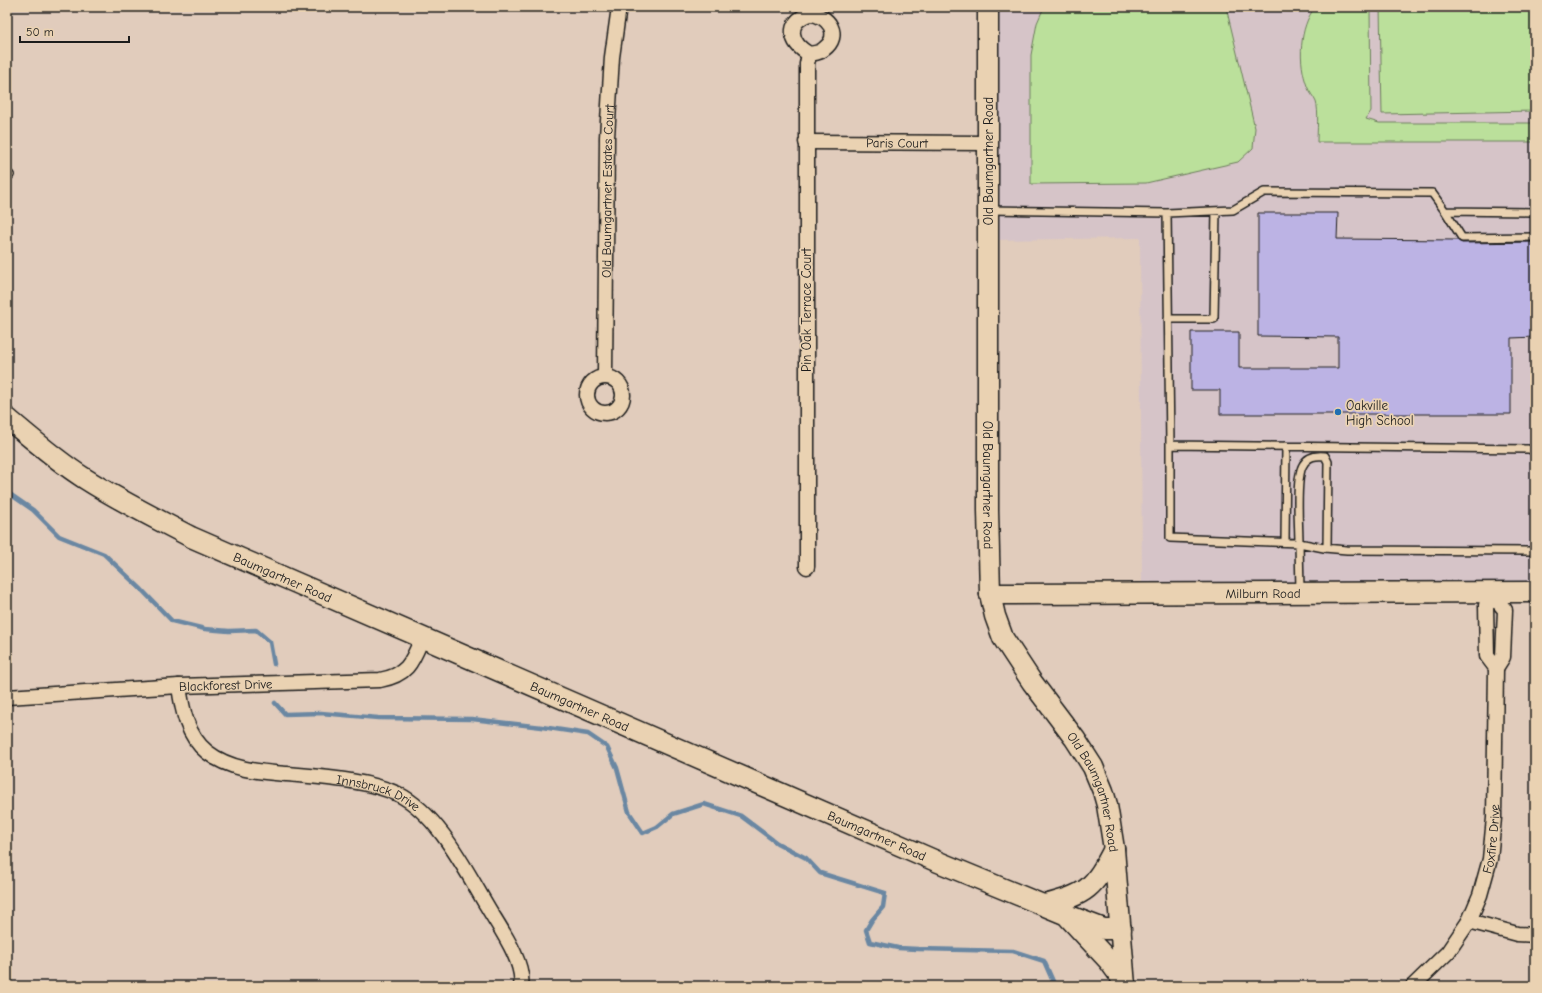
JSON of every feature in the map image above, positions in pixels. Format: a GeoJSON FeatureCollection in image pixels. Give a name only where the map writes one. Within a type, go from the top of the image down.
{"type":"FeatureCollection","features":[{"type":"Feature","properties":{"kind":"street","name":"Old Baumgartner Estates Court"},"geometry":{"type":"LineString","coordinates":[[605,376],[607,137],[612,57],[620,7]]}},
{"type":"Feature","properties":{"kind":"street","name":"Old Baumgartner Road"},"geometry":{"type":"LineString","coordinates":[[988,7],[988,510],[990,594],[995,616],[1003,638],[1028,676],[1075,739],[1092,767],[1103,791],[1107,805],[1114,849],[1121,930]]}},
{"type":"Feature","properties":{"kind":"street","name":"Pin Oak Terrace Court"},"geometry":{"type":"LineString","coordinates":[[806,567],[806,142],[807,64],[809,54]]}},
{"type":"Feature","properties":{"kind":"street","name":"Paris Court"},"geometry":{"type":"LineString","coordinates":[[806,142],[988,142]]}},
{"type":"Feature","properties":{"kind":"street","name":"Baumgartner Road"},"geometry":{"type":"LineString","coordinates":[[7,418],[37,444],[82,477],[114,497],[177,530],[299,585],[929,858],[1044,906],[1104,929],[1121,930]]}},
{"type":"Feature","properties":{"kind":"street","name":"Milburn Road"},"geometry":{"type":"LineString","coordinates":[[990,594],[1300,594],[1495,596],[1535,592]]}},
{"type":"Feature","properties":{"kind":"street","name":"Foxfire Drive"},"geometry":{"type":"LineString","coordinates":[[1413,986],[1448,952],[1469,921],[1480,895],[1490,859],[1494,818],[1496,668],[1487,656],[1486,605],[1495,596]]}},
{"type":"Feature","properties":{"kind":"street","name":"Blackforest Drive"},"geometry":{"type":"LineString","coordinates":[[7,697],[180,686],[380,680],[393,678],[405,670],[413,659],[422,638]]}},
{"type":"Feature","properties":{"kind":"street","name":"Innsbruck Drive"},"geometry":{"type":"LineString","coordinates":[[180,686],[182,707],[194,737],[206,751],[221,761],[250,770],[346,781],[376,787],[397,794],[414,804],[439,829],[507,939],[519,966],[522,981],[521,986]]}},
{"type":"Feature","properties":{"kind":"street"},"geometry":{"type":"LineString","coordinates":[[1044,906],[1070,899],[1086,890],[1101,874],[1114,849]]}},
{"type":"Feature","properties":{"kind":"street"},"geometry":{"type":"LineString","coordinates":[[1067,915],[1109,960],[1125,985]]}},
{"type":"Feature","properties":{"kind":"street"},"geometry":{"type":"LineString","coordinates":[[1469,921],[1517,934],[1535,935]]}},
{"type":"Feature","properties":{"kind":"street"},"geometry":{"type":"LineString","coordinates":[[1121,930],[1125,985]]}},
{"type":"Feature","properties":{"kind":"lane"},"geometry":{"type":"LineString","coordinates":[[988,210],[1167,213],[1232,210],[1264,192],[1432,193],[1446,211],[1462,238],[1535,237]]}},
{"type":"Feature","properties":{"kind":"lane"},"geometry":{"type":"LineString","coordinates":[[1168,319],[1214,319],[1216,211]]}},
{"type":"Feature","properties":{"kind":"lane"},"geometry":{"type":"LineString","coordinates":[[1446,211],[1535,212]]}},
{"type":"Feature","properties":{"kind":"lane"},"geometry":{"type":"LineString","coordinates":[[1167,213],[1170,538],[1285,542],[1347,550],[1535,552]]}},
{"type":"Feature","properties":{"kind":"lane"},"geometry":{"type":"LineString","coordinates":[[1170,445],[1528,448],[1535,452]]}},
{"type":"Feature","properties":{"kind":"lane"},"geometry":{"type":"LineString","coordinates":[[1285,542],[1286,446]]}},
{"type":"Feature","properties":{"kind":"lane"},"geometry":{"type":"LineString","coordinates":[[1300,594],[1299,479],[1302,465],[1308,458],[1317,455],[1324,456],[1328,462],[1327,548]]}},
{"type":"Feature","properties":{"kind":"shaded area","name":"Oakville High School"},"geometry":{"type":"Polygon","coordinates":[[[997,7],[1535,7],[1535,584],[1142,587],[1140,238],[994,240],[997,7]]]}},
{"type":"Feature","properties":{"kind":"green space"},"geometry":{"type":"Polygon","coordinates":[[[1044,7],[1226,7],[1255,128],[1253,148],[1238,162],[1146,183],[1031,184],[1031,55],[1037,23],[1044,7]]]}},
{"type":"Feature","properties":{"kind":"green space"},"geometry":{"type":"Polygon","coordinates":[[[1315,7],[1370,7],[1371,111],[1366,119],[1379,123],[1535,123],[1535,142],[1317,142],[1317,106],[1304,77],[1301,56],[1303,35],[1310,15],[1315,7]]]}},
{"type":"Feature","properties":{"kind":"green space"},"geometry":{"type":"Polygon","coordinates":[[[1380,7],[1535,7],[1535,111],[1382,114],[1380,7]]]}},
{"type":"Feature","properties":{"kind":"building","name":"Oakville High School"},"geometry":{"type":"Polygon","coordinates":[[[1258,213],[1338,213],[1337,239],[1457,240],[1462,243],[1535,242],[1535,337],[1511,338],[1511,414],[1220,414],[1220,390],[1191,390],[1191,332],[1239,332],[1239,368],[1338,368],[1338,337],[1258,336],[1258,213]]]}},
{"type":"Feature","properties":{"kind":"waterway"},"geometry":{"type":"LineString","coordinates":[[7,492],[33,510],[59,536],[104,554],[172,621],[205,629],[229,631],[256,630],[270,642],[274,664]]}},
{"type":"Feature","properties":{"kind":"waterway"},"geometry":{"type":"LineString","coordinates":[[275,703],[285,714],[321,713],[378,718],[472,719],[588,734],[607,747],[617,768],[629,812],[643,833],[657,827],[673,814],[704,804],[741,816],[777,843],[806,858],[820,873],[885,893],[883,907],[866,930],[870,942],[898,948],[1013,951],[1044,961],[1055,986]]}},
{"type":"Feature","properties":{"kind":"place","name":"Oakville High School"},"geometry":{"type":"Point","coordinates":[1338,412]}}]}
